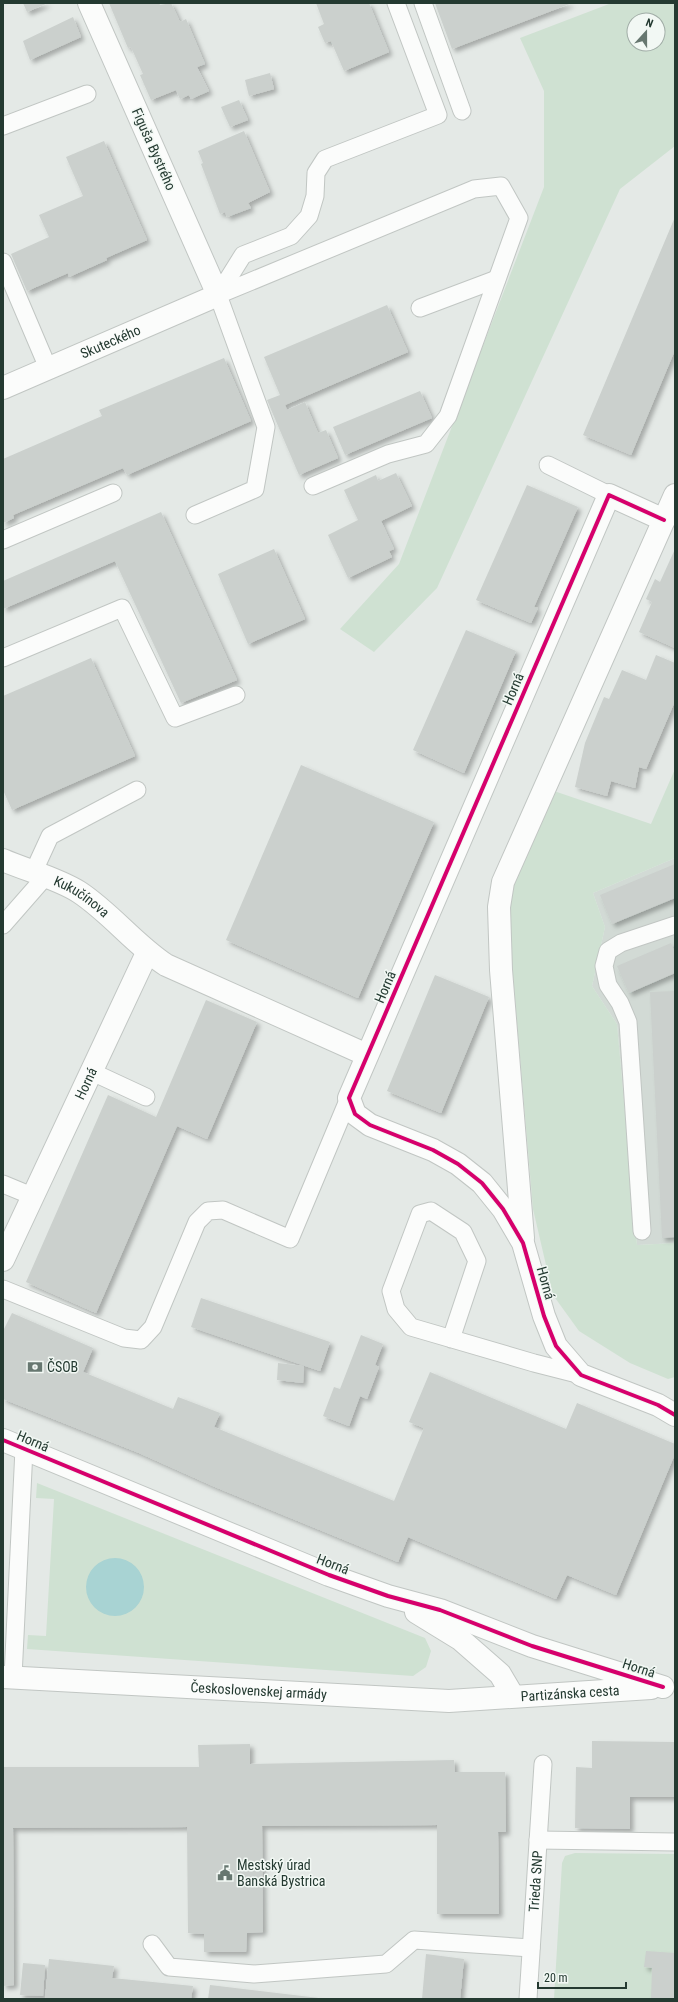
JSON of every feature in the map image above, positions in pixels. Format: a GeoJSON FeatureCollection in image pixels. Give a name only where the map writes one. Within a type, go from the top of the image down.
{"type":"FeatureCollection","features":[{"type":"Feature","properties":{"kind":"street","name":"Figuša Bystrého"},"geometry":{"type":"LineString","coordinates":[[89,3],[218,295]]}},
{"type":"Feature","properties":{"kind":"street","name":"Skuteckého"},"geometry":{"type":"LineString","coordinates":[[3,388],[218,295]]}},
{"type":"Feature","properties":{"kind":"street","name":"Horná"},"geometry":{"type":"LineString","coordinates":[[669,1408],[581,1374],[556,1346],[544,1316],[523,1243],[501,970],[499,907],[503,882],[675,495]]}},
{"type":"Feature","properties":{"kind":"street"},"geometry":{"type":"LineString","coordinates":[[609,496],[664,520]]}},
{"type":"Feature","properties":{"kind":"street","name":"Horná"},"geometry":{"type":"LineString","coordinates":[[523,1243],[503,1209],[482,1183],[458,1164],[433,1150],[370,1125],[355,1114],[349,1098],[609,496]]}},
{"type":"Feature","properties":{"kind":"street","name":"Kukučínova"},"geometry":{"type":"LineString","coordinates":[[3,860],[78,892],[96,905],[147,953]]}},
{"type":"Feature","properties":{"kind":"street"},"geometry":{"type":"LineString","coordinates":[[147,953],[173,968],[367,1055]]}},
{"type":"Feature","properties":{"kind":"street","name":"Horná"},"geometry":{"type":"LineString","coordinates":[[3,1260],[90,1071],[147,953]]}},
{"type":"Feature","properties":{"kind":"street","name":"Horná"},"geometry":{"type":"LineString","coordinates":[[3,1440],[329,1575],[388,1596],[440,1610],[532,1646],[669,1687]]}},
{"type":"Feature","properties":{"kind":"street","name":"Horná"},"geometry":{"type":"LineString","coordinates":[[388,1596],[460,1639],[500,1674],[513,1696]]}},
{"type":"Feature","properties":{"kind":"street","name":"Československej armády"},"geometry":{"type":"LineString","coordinates":[[8,1677],[449,1701],[513,1696]]}},
{"type":"Feature","properties":{"kind":"street","name":"Partizánska cesta"},"geometry":{"type":"LineString","coordinates":[[513,1696],[669,1687]]}},
{"type":"Feature","properties":{"kind":"lane"},"geometry":{"type":"LineString","coordinates":[[218,295],[243,255],[291,236],[309,216],[315,196],[316,173],[325,159],[438,115],[396,3]]}},
{"type":"Feature","properties":{"kind":"lane"},"geometry":{"type":"LineString","coordinates":[[423,3],[462,111]]}},
{"type":"Feature","properties":{"kind":"lane"},"geometry":{"type":"LineString","coordinates":[[3,126],[87,94]]}},
{"type":"Feature","properties":{"kind":"lane"},"geometry":{"type":"LineString","coordinates":[[218,295],[474,189],[501,186],[519,218],[448,416],[426,444],[388,454],[313,486]]}},
{"type":"Feature","properties":{"kind":"lane"},"geometry":{"type":"LineString","coordinates":[[3,262],[48,368]]}},
{"type":"Feature","properties":{"kind":"lane"},"geometry":{"type":"LineString","coordinates":[[420,308],[497,279]]}},
{"type":"Feature","properties":{"kind":"lane"},"geometry":{"type":"LineString","coordinates":[[196,515],[255,489],[266,427],[218,295]]}},
{"type":"Feature","properties":{"kind":"lane"},"geometry":{"type":"LineString","coordinates":[[548,465],[609,496]]}},
{"type":"Feature","properties":{"kind":"lane"},"geometry":{"type":"LineString","coordinates":[[3,540],[113,493]]}},
{"type":"Feature","properties":{"kind":"lane"},"geometry":{"type":"LineString","coordinates":[[3,658],[122,608],[175,718],[236,696]]}},
{"type":"Feature","properties":{"kind":"lane"},"geometry":{"type":"LineString","coordinates":[[3,925],[39,875],[50,836],[137,790]]}},
{"type":"Feature","properties":{"kind":"lane"},"geometry":{"type":"LineString","coordinates":[[642,1231],[628,1022],[620,1002],[608,985],[604,966],[608,951],[621,943],[675,924]]}},
{"type":"Feature","properties":{"kind":"lane"},"geometry":{"type":"LineString","coordinates":[[90,1071],[146,1097]]}},
{"type":"Feature","properties":{"kind":"lane"},"geometry":{"type":"LineString","coordinates":[[3,1289],[124,1338],[141,1340],[153,1327],[197,1222],[208,1211],[223,1210],[290,1239],[349,1098]]}},
{"type":"Feature","properties":{"kind":"lane"},"geometry":{"type":"LineString","coordinates":[[3,1184],[32,1196]]}},
{"type":"Feature","properties":{"kind":"lane"},"geometry":{"type":"LineString","coordinates":[[451,1339],[477,1261],[463,1232],[431,1210],[420,1214],[391,1291],[396,1309],[411,1327],[451,1339],[534,1363],[581,1374]]}},
{"type":"Feature","properties":{"kind":"lane"},"geometry":{"type":"LineString","coordinates":[[8,1677],[24,1449]]}},
{"type":"Feature","properties":{"kind":"lane","name":"Trieda SNP"},"geometry":{"type":"LineString","coordinates":[[528,1999],[543,1764]]}},
{"type":"Feature","properties":{"kind":"lane"},"geometry":{"type":"LineString","coordinates":[[538,1840],[675,1842]]}},
{"type":"Feature","properties":{"kind":"lane"},"geometry":{"type":"LineString","coordinates":[[152,1944],[169,1967],[254,1974],[386,1964],[414,1940],[531,1948]]}},
{"type":"Feature","properties":{"kind":"shaded area"},"geometry":{"type":"Polygon","coordinates":[[[675,858],[675,1243],[637,1245],[617,1024],[592,986],[605,927],[593,893],[675,858]]]}},
{"type":"Feature","properties":{"kind":"green space"},"geometry":{"type":"Polygon","coordinates":[[[609,3],[675,3],[675,146],[620,189],[437,588],[374,652],[340,629],[399,564],[544,187],[544,91],[520,38],[609,3]]]}},
{"type":"Feature","properties":{"kind":"green space"},"geometry":{"type":"Polygon","coordinates":[[[675,769],[675,858],[593,893],[605,927],[592,986],[617,1024],[637,1245],[675,1243],[675,1377],[668,1379],[630,1363],[579,1331],[553,1295],[533,1209],[507,905],[520,863],[554,791],[651,824],[675,769]]]}},
{"type":"Feature","properties":{"kind":"green space"},"geometry":{"type":"Polygon","coordinates":[[[37,1483],[425,1638],[431,1651],[426,1667],[413,1676],[27,1649],[28,1635],[46,1636],[54,1499],[36,1498],[37,1483]]]}},
{"type":"Feature","properties":{"kind":"green space"},"geometry":{"type":"Polygon","coordinates":[[[575,1853],[675,1854],[675,1999],[554,1999],[562,1863],[565,1856],[575,1853]]]}},
{"type":"Feature","properties":{"kind":"water"},"geometry":{"type":"Polygon","coordinates":[[[109,1558],[121,1558],[136,1566],[144,1581],[144,1593],[136,1608],[121,1616],[109,1616],[94,1608],[86,1593],[86,1581],[94,1566],[109,1558]]]}},
{"type":"Feature","properties":{"kind":"building"},"geometry":{"type":"Polygon","coordinates":[[[23,3],[48,3],[27,12],[23,3]]]}},
{"type":"Feature","properties":{"kind":"building"},"geometry":{"type":"Polygon","coordinates":[[[109,3],[159,3],[160,5],[171,3],[180,22],[186,19],[205,64],[197,67],[209,91],[191,99],[189,95],[180,99],[176,90],[151,100],[140,75],[143,74],[131,47],[128,48],[109,3]]]}},
{"type":"Feature","properties":{"kind":"building"},"geometry":{"type":"Polygon","coordinates":[[[316,3],[369,3],[389,52],[344,71],[331,41],[325,43],[318,27],[324,24],[316,3]]]}},
{"type":"Feature","properties":{"kind":"building"},"geometry":{"type":"Polygon","coordinates":[[[435,3],[572,3],[452,49],[435,3]]]}},
{"type":"Feature","properties":{"kind":"building"},"geometry":{"type":"Polygon","coordinates":[[[73,17],[81,37],[30,60],[23,41],[73,17]]]}},
{"type":"Feature","properties":{"kind":"building"},"geometry":{"type":"Polygon","coordinates":[[[270,73],[274,89],[249,96],[245,80],[270,73]]]}},
{"type":"Feature","properties":{"kind":"building"},"geometry":{"type":"Polygon","coordinates":[[[239,100],[248,120],[230,127],[221,107],[239,100]]]}},
{"type":"Feature","properties":{"kind":"building"},"geometry":{"type":"Polygon","coordinates":[[[244,131],[270,192],[248,203],[251,208],[227,217],[225,212],[220,214],[201,164],[203,163],[198,151],[244,131]]]}},
{"type":"Feature","properties":{"kind":"building"},"geometry":{"type":"Polygon","coordinates":[[[104,141],[147,240],[106,258],[107,260],[69,277],[68,273],[27,291],[11,254],[49,237],[39,215],[83,196],[66,157],[104,141]]]}},
{"type":"Feature","properties":{"kind":"building"},"geometry":{"type":"Polygon","coordinates":[[[675,217],[675,350],[631,455],[583,435],[675,217]]]}},
{"type":"Feature","properties":{"kind":"building"},"geometry":{"type":"Polygon","coordinates":[[[387,305],[408,352],[285,405],[287,410],[305,402],[318,433],[326,430],[338,458],[299,475],[267,400],[280,395],[264,357],[387,305]]]}},
{"type":"Feature","properties":{"kind":"building"},"geometry":{"type":"Polygon","coordinates":[[[224,358],[251,421],[127,475],[123,468],[13,515],[14,518],[3,523],[3,459],[102,416],[99,410],[224,358]]]}},
{"type":"Feature","properties":{"kind":"building"},"geometry":{"type":"Polygon","coordinates":[[[420,391],[432,418],[345,455],[333,427],[420,391]]]}},
{"type":"Feature","properties":{"kind":"building"},"geometry":{"type":"Polygon","coordinates":[[[396,473],[412,506],[381,521],[394,549],[389,551],[392,557],[348,578],[328,535],[358,520],[344,490],[376,475],[378,481],[396,473]]]}},
{"type":"Feature","properties":{"kind":"building"},"geometry":{"type":"Polygon","coordinates":[[[527,485],[578,507],[534,607],[538,608],[531,623],[476,600],[527,485]]]}},
{"type":"Feature","properties":{"kind":"building"},"geometry":{"type":"Polygon","coordinates":[[[161,512],[237,680],[181,703],[115,561],[3,609],[3,581],[161,512]]]}},
{"type":"Feature","properties":{"kind":"building"},"geometry":{"type":"Polygon","coordinates":[[[274,549],[305,619],[248,644],[218,574],[274,549]]]}},
{"type":"Feature","properties":{"kind":"building"},"geometry":{"type":"Polygon","coordinates":[[[675,549],[675,648],[639,632],[652,602],[646,599],[655,579],[660,582],[675,549]]]}},
{"type":"Feature","properties":{"kind":"building"},"geometry":{"type":"Polygon","coordinates":[[[466,630],[516,651],[464,773],[413,750],[466,630]]]}},
{"type":"Feature","properties":{"kind":"building"},"geometry":{"type":"Polygon","coordinates":[[[656,655],[675,663],[675,701],[646,769],[639,767],[635,788],[611,781],[607,796],[575,787],[585,743],[604,697],[609,699],[622,670],[646,680],[656,655]]]}},
{"type":"Feature","properties":{"kind":"building"},"geometry":{"type":"Polygon","coordinates":[[[91,658],[135,756],[12,810],[3,790],[3,696],[91,658]]]}},
{"type":"Feature","properties":{"kind":"building"},"geometry":{"type":"Polygon","coordinates":[[[301,765],[434,822],[358,998],[226,940],[301,765]]]}},
{"type":"Feature","properties":{"kind":"building"},"geometry":{"type":"Polygon","coordinates":[[[675,864],[675,898],[612,924],[600,895],[675,864]]]}},
{"type":"Feature","properties":{"kind":"building"},"geometry":{"type":"Polygon","coordinates":[[[671,943],[675,953],[675,973],[629,993],[617,966],[671,943]]]}},
{"type":"Feature","properties":{"kind":"building"},"geometry":{"type":"Polygon","coordinates":[[[435,975],[489,997],[441,1113],[387,1091],[435,975]]]}},
{"type":"Feature","properties":{"kind":"building"},"geometry":{"type":"Polygon","coordinates":[[[675,991],[675,1237],[662,1238],[650,992],[675,991]]]}},
{"type":"Feature","properties":{"kind":"building"},"geometry":{"type":"Polygon","coordinates":[[[206,1000],[257,1022],[207,1139],[177,1126],[96,1313],[26,1282],[108,1095],[156,1117],[206,1000]]]}},
{"type":"Feature","properties":{"kind":"building"},"geometry":{"type":"Polygon","coordinates":[[[201,1298],[330,1342],[320,1371],[191,1327],[201,1298]]]}},
{"type":"Feature","properties":{"kind":"building"},"geometry":{"type":"Polygon","coordinates":[[[12,1313],[93,1348],[83,1372],[173,1409],[178,1397],[220,1413],[214,1427],[394,1501],[424,1428],[409,1422],[430,1372],[566,1429],[577,1403],[675,1444],[675,1454],[616,1595],[567,1575],[556,1599],[408,1537],[398,1562],[215,1487],[139,1453],[3,1399],[3,1331],[12,1313]]]}},
{"type":"Feature","properties":{"kind":"building"},"geometry":{"type":"Polygon","coordinates":[[[361,1335],[383,1344],[375,1365],[379,1367],[367,1399],[360,1396],[349,1426],[323,1416],[334,1387],[340,1389],[361,1335]]]}},
{"type":"Feature","properties":{"kind":"building"},"geometry":{"type":"Polygon","coordinates":[[[278,1363],[304,1366],[303,1383],[277,1380],[278,1363]]]}},
{"type":"Feature","properties":{"kind":"building"},"geometry":{"type":"Polygon","coordinates":[[[592,1741],[675,1742],[675,1797],[630,1797],[630,1829],[575,1828],[576,1767],[592,1768],[592,1741]]]}},
{"type":"Feature","properties":{"kind":"building","name":"Mestský úrad Banská Bystrica"},"geometry":{"type":"Polygon","coordinates":[[[250,1744],[250,1764],[454,1760],[455,1772],[505,1772],[506,1832],[498,1832],[499,1914],[437,1914],[437,1825],[262,1826],[263,1932],[247,1933],[246,1952],[204,1952],[204,1934],[188,1933],[187,1827],[13,1828],[14,1985],[3,1986],[3,1767],[199,1767],[198,1745],[250,1744]]]}},
{"type":"Feature","properties":{"kind":"building"},"geometry":{"type":"Polygon","coordinates":[[[646,1951],[675,1953],[675,1999],[651,1999],[652,1968],[644,1967],[646,1951]]]}},
{"type":"Feature","properties":{"kind":"building"},"geometry":{"type":"Polygon","coordinates":[[[426,1954],[464,1959],[460,1999],[422,1999],[426,1954]]]}},
{"type":"Feature","properties":{"kind":"building"},"geometry":{"type":"Polygon","coordinates":[[[49,1959],[114,1966],[112,1978],[193,1986],[191,1999],[45,1999],[49,1959]]]}},
{"type":"Feature","properties":{"kind":"building"},"geometry":{"type":"Polygon","coordinates":[[[23,1963],[45,1965],[43,1996],[20,1995],[23,1963]]]}},
{"type":"Feature","properties":{"kind":"building"},"geometry":{"type":"Polygon","coordinates":[[[210,1985],[319,1998],[319,1999],[208,1999],[210,1985]]]}},
{"type":"Feature","properties":{"kind":"cycle path"},"geometry":{"type":"LineString","coordinates":[[664,520],[609,495],[349,1098],[355,1114],[370,1125],[433,1150],[458,1164],[482,1183],[503,1209],[523,1243],[544,1316],[556,1346],[581,1375],[658,1405],[675,1415]]}},
{"type":"Feature","properties":{"kind":"cycle path"},"geometry":{"type":"LineString","coordinates":[[3,1440],[329,1575],[388,1596],[440,1610],[532,1646],[663,1687]]}},
{"type":"Feature","properties":{"kind":"place","name":"ČSOB"},"geometry":{"type":"Point","coordinates":[35,1367]}},
{"type":"Feature","properties":{"kind":"place","name":"Mestský úrad Banská Bystrica"},"geometry":{"type":"Point","coordinates":[225,1873]}}]}
